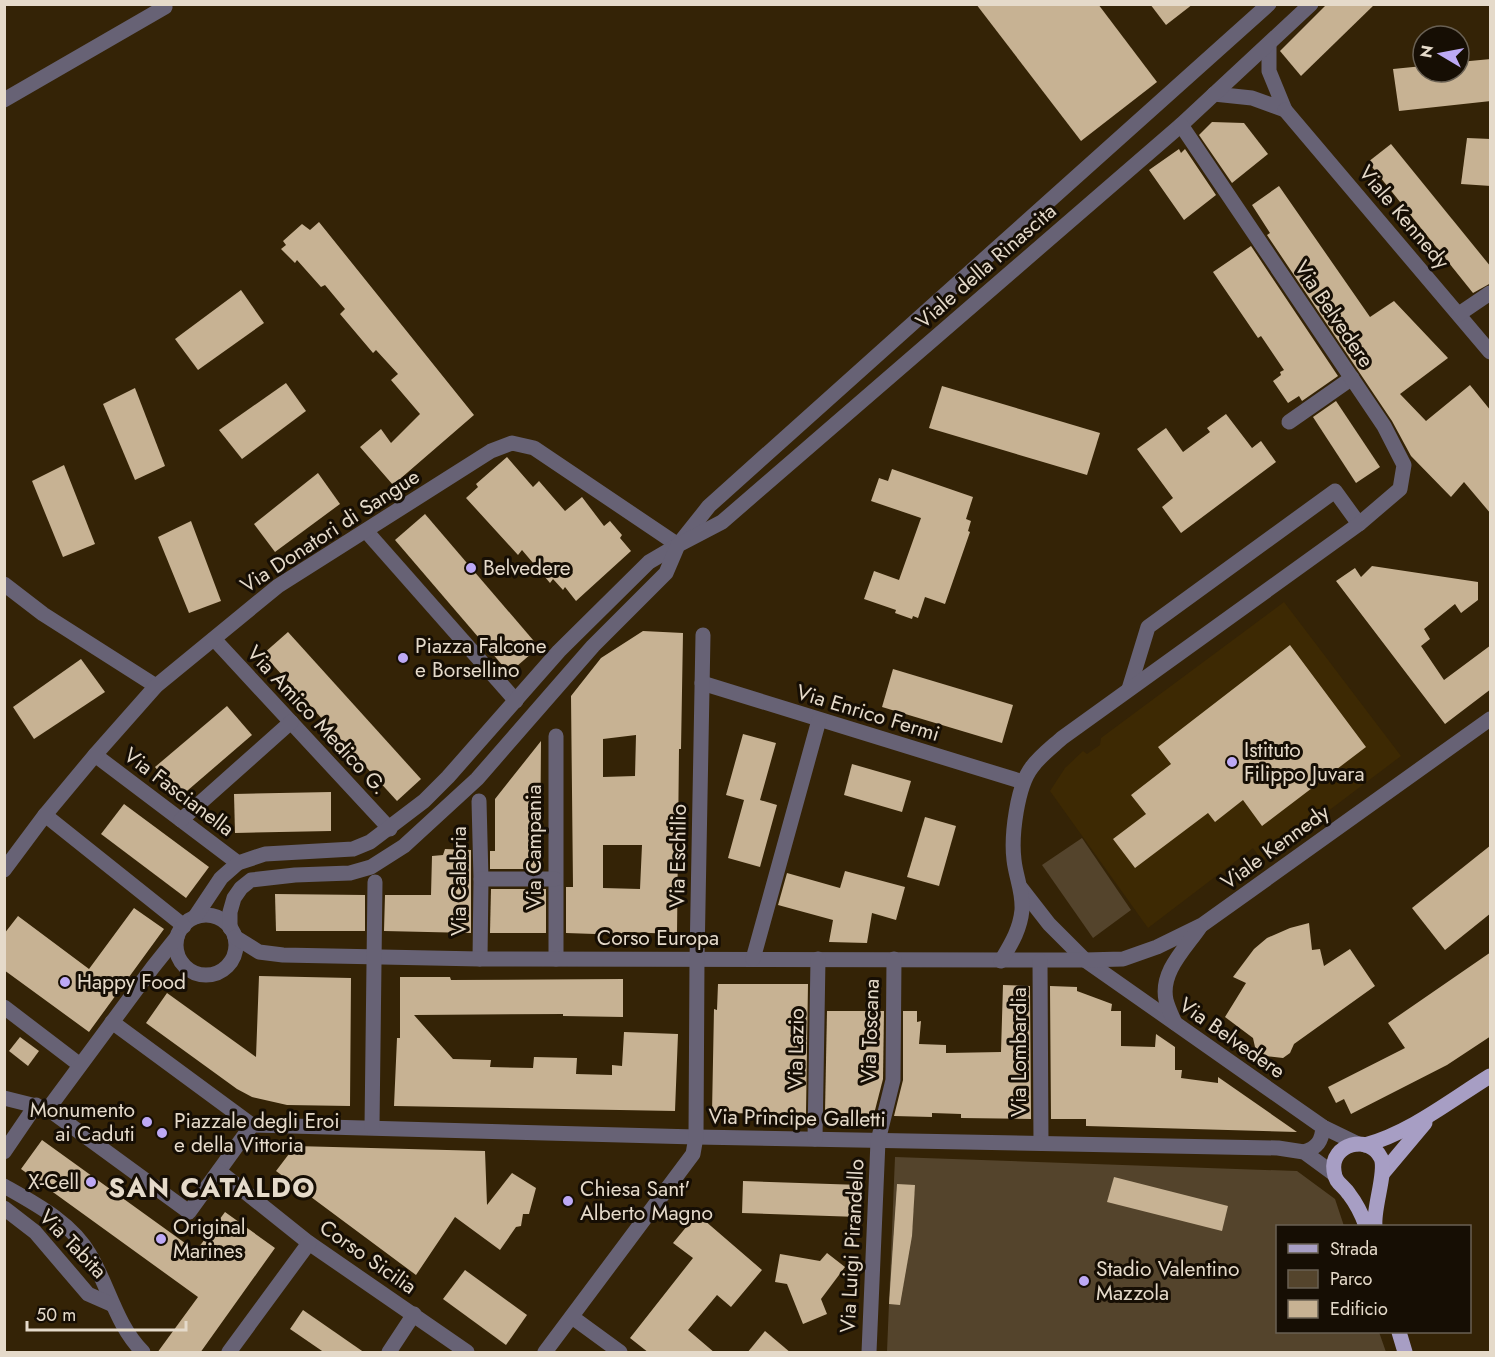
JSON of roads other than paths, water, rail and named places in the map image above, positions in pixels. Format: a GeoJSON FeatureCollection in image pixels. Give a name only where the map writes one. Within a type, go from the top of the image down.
{"type":"FeatureCollection","features":[{"type":"Feature","properties":{"kind":"main road"},"geometry":{"type":"LineString","coordinates":[[1365,1225],[1347,1191],[1336,1181],[1333,1166],[1339,1153],[1351,1145],[1382,1140],[1405,1130],[1491,1076]]}},
{"type":"Feature","properties":{"kind":"main road"},"geometry":{"type":"LineString","coordinates":[[1347,1191],[1362,1193],[1369,1191],[1441,1106]]}},
{"type":"Feature","properties":{"kind":"main road"},"geometry":{"type":"LineString","coordinates":[[1362,1144],[1372,1147],[1381,1158],[1381,1177],[1375,1204],[1375,1225]]}},
{"type":"Feature","properties":{"kind":"main road"},"geometry":{"type":"LineString","coordinates":[[1399,1333],[1405,1353]]}},
{"type":"Feature","properties":{"kind":"street","name":"Viale della Rinascita"},"geometry":{"type":"LineString","coordinates":[[232,933],[230,912],[234,898],[251,880],[296,875],[350,873],[371,867],[404,846],[477,779],[593,646],[666,573],[678,546],[710,507],[1269,4]]}},
{"type":"Feature","properties":{"kind":"street","name":"Viale della Rinascita"},"geometry":{"type":"LineString","coordinates":[[153,966],[221,878],[238,863],[265,854],[353,849],[370,842],[390,829],[424,801],[560,651],[649,562],[722,522],[1181,124],[1311,4]]}},
{"type":"Feature","properties":{"kind":"street"},"geometry":{"type":"LineString","coordinates":[[4,100],[165,7]]}},
{"type":"Feature","properties":{"kind":"street","name":"Viale Kennedy"},"geometry":{"type":"LineString","coordinates":[[1269,45],[1269,71],[1285,110],[1491,352]]}},
{"type":"Feature","properties":{"kind":"street","name":"Viale Kennedy"},"geometry":{"type":"LineString","coordinates":[[1214,94],[1252,98],[1285,110]]}},
{"type":"Feature","properties":{"kind":"street","name":"Via Belvedere"},"geometry":{"type":"LineString","coordinates":[[1181,124],[1384,426],[1404,465],[1400,489],[1359,524],[1062,738],[1032,766],[1023,782],[1016,815],[1014,860],[1021,888],[1049,924],[1085,960],[1323,1127],[1362,1144]]}},
{"type":"Feature","properties":{"kind":"street"},"geometry":{"type":"LineString","coordinates":[[1459,315],[1491,293]]}},
{"type":"Feature","properties":{"kind":"street"},"geometry":{"type":"LineString","coordinates":[[1289,422],[1352,378]]}},
{"type":"Feature","properties":{"kind":"street","name":"Via Donatori di Sangue"},"geometry":{"type":"LineString","coordinates":[[4,870],[94,755],[156,686],[278,586],[491,452],[512,443],[534,448],[678,546]]}},
{"type":"Feature","properties":{"kind":"street"},"geometry":{"type":"LineString","coordinates":[[1129,689],[1148,627],[1326,497],[1335,491],[1359,524]]}},
{"type":"Feature","properties":{"kind":"street"},"geometry":{"type":"LineString","coordinates":[[366,531],[516,701]]}},
{"type":"Feature","properties":{"kind":"street"},"geometry":{"type":"LineString","coordinates":[[4,584],[43,614],[156,686]]}},
{"type":"Feature","properties":{"kind":"street","name":"Via Eschilio"},"geometry":{"type":"LineString","coordinates":[[696,1137],[703,635]]}},
{"type":"Feature","properties":{"kind":"street","name":"Via Amico Medico G."},"geometry":{"type":"LineString","coordinates":[[214,639],[390,829]]}},
{"type":"Feature","properties":{"kind":"street","name":"Via Enrico Fermi"},"geometry":{"type":"LineString","coordinates":[[702,683],[1023,782]]}},
{"type":"Feature","properties":{"kind":"street","name":"Viale Kennedy"},"geometry":{"type":"LineString","coordinates":[[1202,925],[1491,719]]}},
{"type":"Feature","properties":{"kind":"street"},"geometry":{"type":"LineString","coordinates":[[753,959],[819,720]]}},
{"type":"Feature","properties":{"kind":"street"},"geometry":{"type":"LineString","coordinates":[[181,820],[291,722]]}},
{"type":"Feature","properties":{"kind":"street","name":"Via Campania"},"geometry":{"type":"LineString","coordinates":[[555,736],[556,959]]}},
{"type":"Feature","properties":{"kind":"street","name":"Via Fascianella"},"geometry":{"type":"LineString","coordinates":[[94,755],[238,863]]}},
{"type":"Feature","properties":{"kind":"street","name":"Via Calabria"},"geometry":{"type":"LineString","coordinates":[[479,801],[480,959]]}},
{"type":"Feature","properties":{"kind":"street"},"geometry":{"type":"LineString","coordinates":[[45,815],[185,927]]}},
{"type":"Feature","properties":{"kind":"street"},"geometry":{"type":"LineString","coordinates":[[481,879],[555,879]]}},
{"type":"Feature","properties":{"kind":"street"},"geometry":{"type":"LineString","coordinates":[[372,1127],[375,882]]}},
{"type":"Feature","properties":{"kind":"street"},"geometry":{"type":"LineString","coordinates":[[1001,960],[1017,935],[1022,910],[1021,888]]}},
{"type":"Feature","properties":{"kind":"street"},"geometry":{"type":"LineString","coordinates":[[215,917],[224,921],[232,933],[236,947],[233,957],[221,972],[202,975],[192,972],[179,958],[176,948],[185,927],[215,917]]}},
{"type":"Feature","properties":{"kind":"street"},"geometry":{"type":"LineString","coordinates":[[1175,1023],[1166,1001],[1165,984],[1170,969],[1202,925]]}},
{"type":"Feature","properties":{"kind":"street","name":"Corso Europa"},"geometry":{"type":"LineString","coordinates":[[232,933],[258,952],[283,955],[480,959],[1040,961],[1123,959],[1157,947],[1202,925]]}},
{"type":"Feature","properties":{"kind":"street","name":"Via Lazio"},"geometry":{"type":"LineString","coordinates":[[815,1139],[818,959]]}},
{"type":"Feature","properties":{"kind":"street","name":"Via Toscana"},"geometry":{"type":"LineString","coordinates":[[878,1141],[893,1080],[894,959]]}},
{"type":"Feature","properties":{"kind":"street","name":"Via Lombardia"},"geometry":{"type":"LineString","coordinates":[[1040,961],[1041,1143]]}},
{"type":"Feature","properties":{"kind":"street"},"geometry":{"type":"LineString","coordinates":[[4,1152],[80,1065],[153,966],[185,966]]}},
{"type":"Feature","properties":{"kind":"street"},"geometry":{"type":"LineString","coordinates":[[4,1007],[80,1065]]}},
{"type":"Feature","properties":{"kind":"street"},"geometry":{"type":"LineString","coordinates":[[4,1098],[42,1107],[189,1212],[252,1125],[112,1022]]}},
{"type":"Feature","properties":{"kind":"street","name":"Via Principe Galletti"},"geometry":{"type":"LineString","coordinates":[[252,1125],[696,1137],[1278,1148],[1304,1152],[1334,1174]]}},
{"type":"Feature","properties":{"kind":"street"},"geometry":{"type":"LineString","coordinates":[[1304,1152],[1313,1149],[1319,1143],[1323,1136],[1323,1127]]}},
{"type":"Feature","properties":{"kind":"street"},"geometry":{"type":"LineString","coordinates":[[545,1353],[693,1154],[696,1137]]}},
{"type":"Feature","properties":{"kind":"street","name":"Via Luigi Pirandello"},"geometry":{"type":"LineString","coordinates":[[869,1353],[878,1141]]}},
{"type":"Feature","properties":{"kind":"street","name":"Corso Sicilia"},"geometry":{"type":"LineString","coordinates":[[219,1171],[309,1243],[467,1353]]}},
{"type":"Feature","properties":{"kind":"street"},"geometry":{"type":"LineString","coordinates":[[4,1186],[53,1216],[75,1234],[90,1254],[113,1305],[132,1341],[142,1353]]}},
{"type":"Feature","properties":{"kind":"street","name":"Via Tabita"},"geometry":{"type":"LineString","coordinates":[[4,1209],[35,1232],[88,1294],[113,1305]]}},
{"type":"Feature","properties":{"kind":"street"},"geometry":{"type":"LineString","coordinates":[[229,1353],[309,1243]]}},
{"type":"Feature","properties":{"kind":"street"},"geometry":{"type":"LineString","coordinates":[[389,1353],[414,1314]]}},
{"type":"Feature","properties":{"kind":"street"},"geometry":{"type":"LineString","coordinates":[[572,1317],[620,1353]]}},
{"type":"Feature","properties":{"kind":"place","name":"Belvedere"},"geometry":{"type":"Point","coordinates":[471,568]}},
{"type":"Feature","properties":{"kind":"place","name":"Piazza Falcone e Borsellino"},"geometry":{"type":"Point","coordinates":[403,658]}},
{"type":"Feature","properties":{"kind":"place","name":"Istituto Filippo Juvara"},"geometry":{"type":"Point","coordinates":[1232,762]}},
{"type":"Feature","properties":{"kind":"place","name":"Happy Food"},"geometry":{"type":"Point","coordinates":[65,982]}},
{"type":"Feature","properties":{"kind":"place","name":"Monumento ai Caduti"},"geometry":{"type":"Point","coordinates":[147,1122]}},
{"type":"Feature","properties":{"kind":"place","name":"Piazzale degli Eroi e della Vittoria"},"geometry":{"type":"Point","coordinates":[162,1133]}},
{"type":"Feature","properties":{"kind":"place","name":"X-Cell"},"geometry":{"type":"Point","coordinates":[91,1182]}},
{"type":"Feature","properties":{"kind":"place","name":"Chiesa Sant' Alberto Magno"},"geometry":{"type":"Point","coordinates":[568,1201]}},
{"type":"Feature","properties":{"kind":"place","name":"Original Marines"},"geometry":{"type":"Point","coordinates":[161,1239]}},
{"type":"Feature","properties":{"kind":"place","name":"Stadio Valentino Mazzola"},"geometry":{"type":"Point","coordinates":[1084,1281]}},
{"type":"Feature","properties":{"kind":"district","name":"SAN CATALDO"},"geometry":{"type":"Point","coordinates":[212,1188]}}]}
